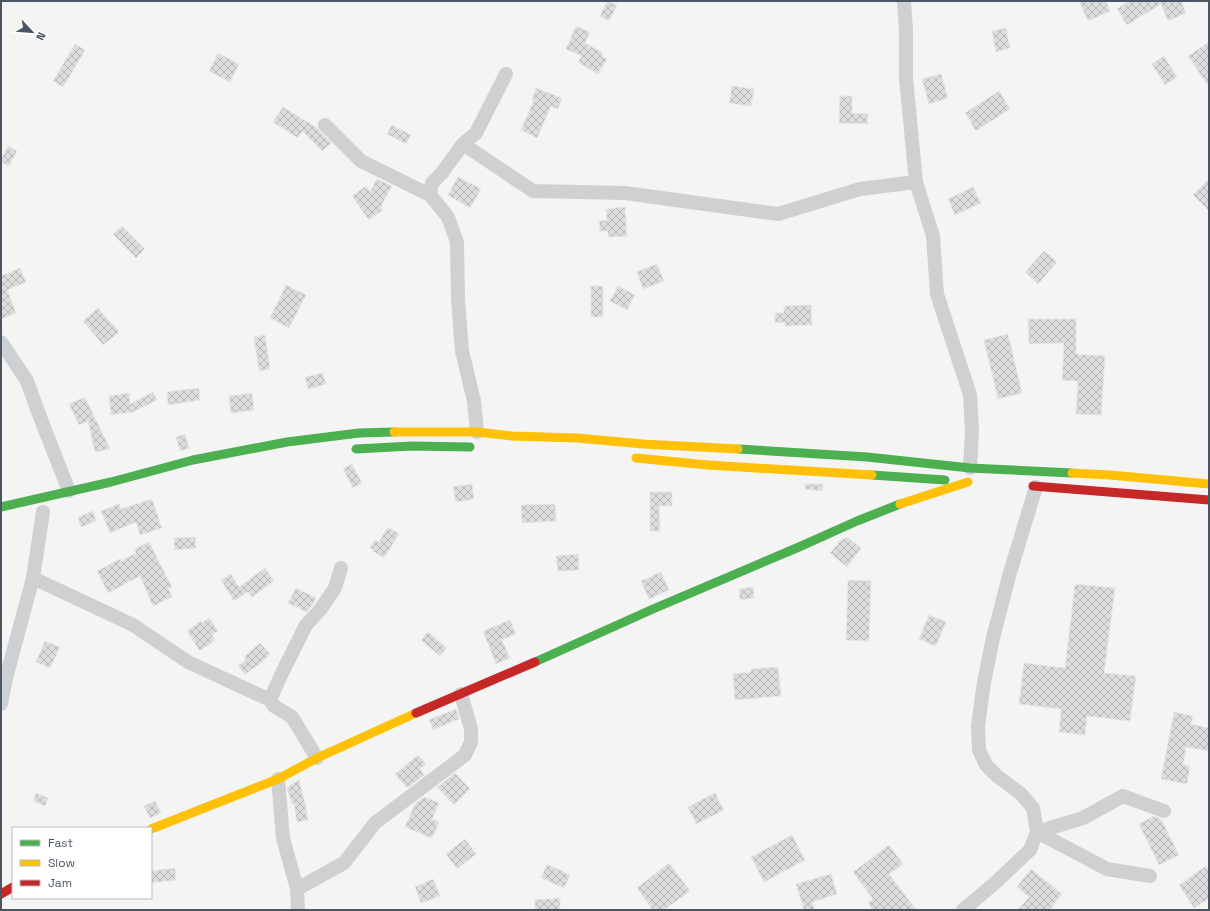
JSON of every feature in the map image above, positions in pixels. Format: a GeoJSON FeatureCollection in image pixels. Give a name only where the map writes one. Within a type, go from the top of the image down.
{"type":"FeatureCollection","features":[{"type":"Feature","properties":{"kind":"main road"},"geometry":{"type":"LineString","coordinates":[[1,507],[194,460],[287,442],[359,433],[413,431],[477,432],[512,436],[577,438],[643,444],[867,457],[970,468],[1117,476],[1209,484]]}},
{"type":"Feature","properties":{"kind":"main road"},"geometry":{"type":"LineString","coordinates":[[346,450],[412,446],[482,447]]}},
{"type":"Feature","properties":{"kind":"main road"},"geometry":{"type":"LineString","coordinates":[[817,472],[818,454]]}},
{"type":"Feature","properties":{"kind":"main road"},"geometry":{"type":"LineString","coordinates":[[152,829],[278,779],[317,758],[461,694],[653,609],[857,522],[911,500],[972,482],[706,465],[628,457]]}},
{"type":"Feature","properties":{"kind":"main road"},"geometry":{"type":"LineString","coordinates":[[1021,486],[1209,500]]}},
{"type":"Feature","properties":{"kind":"main road"},"geometry":{"type":"LineString","coordinates":[[1,894],[12,888]]}},
{"type":"Feature","properties":{"kind":"street"},"geometry":{"type":"LineString","coordinates":[[904,1],[906,30],[906,78],[916,182],[933,236],[937,294],[970,395],[972,431],[970,468]]}},
{"type":"Feature","properties":{"kind":"street"},"geometry":{"type":"LineString","coordinates":[[430,195],[432,183],[441,174],[463,144],[476,133],[506,74]]}},
{"type":"Feature","properties":{"kind":"street"},"geometry":{"type":"LineString","coordinates":[[325,125],[361,161],[430,195],[448,217],[457,242],[458,299],[462,351],[474,401],[477,432]]}},
{"type":"Feature","properties":{"kind":"street"},"geometry":{"type":"LineString","coordinates":[[463,144],[533,192],[625,193],[778,214],[860,189],[916,182]]}},
{"type":"Feature","properties":{"kind":"street"},"geometry":{"type":"LineString","coordinates":[[1,342],[27,381],[69,491]]}},
{"type":"Feature","properties":{"kind":"street"},"geometry":{"type":"LineString","coordinates":[[963,910],[995,883],[1030,850],[1037,832],[1033,808],[1020,794],[997,776],[986,765],[979,750],[978,726],[984,682],[993,638],[1009,576],[1036,487]]}},
{"type":"Feature","properties":{"kind":"street"},"geometry":{"type":"LineString","coordinates":[[1,704],[6,678],[33,578],[43,512]]}},
{"type":"Feature","properties":{"kind":"street"},"geometry":{"type":"LineString","coordinates":[[270,700],[306,625],[320,610],[335,588],[341,568]]}},
{"type":"Feature","properties":{"kind":"street"},"geometry":{"type":"LineString","coordinates":[[33,578],[133,625],[188,662],[270,700],[274,706],[292,717],[317,758]]}},
{"type":"Feature","properties":{"kind":"street"},"geometry":{"type":"LineString","coordinates":[[297,889],[344,864],[375,823],[465,755],[471,742],[471,729],[461,694]]}},
{"type":"Feature","properties":{"kind":"street"},"geometry":{"type":"LineString","coordinates":[[278,779],[283,838],[297,889],[298,910]]}},
{"type":"Feature","properties":{"kind":"street"},"geometry":{"type":"LineString","coordinates":[[1037,832],[1083,818],[1123,796],[1164,811]]}},
{"type":"Feature","properties":{"kind":"street"},"geometry":{"type":"LineString","coordinates":[[1037,832],[1107,869],[1150,876]]}},
{"type":"Feature","properties":{"kind":"building"},"geometry":{"type":"Polygon","coordinates":[[[607,1],[617,5],[609,21],[600,16],[607,1]]]}},
{"type":"Feature","properties":{"kind":"building"},"geometry":{"type":"Polygon","coordinates":[[[1079,1],[1106,1],[1110,11],[1088,21],[1079,1]]]}},
{"type":"Feature","properties":{"kind":"building"},"geometry":{"type":"Polygon","coordinates":[[[1129,1],[1181,1],[1186,13],[1168,21],[1161,4],[1127,25],[1117,9],[1129,1]]]}},
{"type":"Feature","properties":{"kind":"building"},"geometry":{"type":"Polygon","coordinates":[[[576,26],[590,32],[585,43],[603,53],[601,56],[607,59],[598,74],[578,62],[582,56],[566,49],[576,26]]]}},
{"type":"Feature","properties":{"kind":"building"},"geometry":{"type":"Polygon","coordinates":[[[1006,28],[1010,48],[996,52],[992,31],[1006,28]]]}},
{"type":"Feature","properties":{"kind":"building"},"geometry":{"type":"Polygon","coordinates":[[[1209,42],[1209,87],[1188,56],[1209,42]]]}},
{"type":"Feature","properties":{"kind":"building"},"geometry":{"type":"Polygon","coordinates":[[[75,44],[85,50],[63,87],[53,81],[75,44]]]}},
{"type":"Feature","properties":{"kind":"building"},"geometry":{"type":"Polygon","coordinates":[[[218,53],[239,64],[230,82],[209,71],[218,53]]]}},
{"type":"Feature","properties":{"kind":"building"},"geometry":{"type":"Polygon","coordinates":[[[1164,56],[1177,77],[1165,85],[1152,64],[1164,56]]]}},
{"type":"Feature","properties":{"kind":"building"},"geometry":{"type":"Polygon","coordinates":[[[941,74],[948,98],[929,104],[922,79],[941,74]]]}},
{"type":"Feature","properties":{"kind":"building"},"geometry":{"type":"Polygon","coordinates":[[[732,86],[754,89],[751,106],[729,103],[732,86]]]}},
{"type":"Feature","properties":{"kind":"building"},"geometry":{"type":"Polygon","coordinates":[[[536,88],[562,98],[558,109],[551,106],[537,138],[521,130],[534,100],[532,99],[536,88]]]}},
{"type":"Feature","properties":{"kind":"building"},"geometry":{"type":"Polygon","coordinates":[[[999,91],[1010,109],[976,131],[965,113],[999,91]]]}},
{"type":"Feature","properties":{"kind":"building"},"geometry":{"type":"Polygon","coordinates":[[[840,96],[852,96],[852,113],[868,114],[867,124],[839,123],[840,96]]]}},
{"type":"Feature","properties":{"kind":"building"},"geometry":{"type":"Polygon","coordinates":[[[283,107],[317,128],[331,143],[322,151],[302,131],[298,138],[273,122],[283,107]]]}},
{"type":"Feature","properties":{"kind":"building"},"geometry":{"type":"Polygon","coordinates":[[[392,125],[411,135],[406,144],[387,134],[392,125]]]}},
{"type":"Feature","properties":{"kind":"building"},"geometry":{"type":"Polygon","coordinates":[[[8,146],[17,151],[9,166],[1,162],[8,146]]]}},
{"type":"Feature","properties":{"kind":"building"},"geometry":{"type":"Polygon","coordinates":[[[458,177],[481,189],[470,208],[448,195],[458,177]]]}},
{"type":"Feature","properties":{"kind":"building"},"geometry":{"type":"Polygon","coordinates":[[[377,179],[392,186],[381,206],[383,210],[369,220],[352,196],[366,186],[370,192],[377,179]]]}},
{"type":"Feature","properties":{"kind":"building"},"geometry":{"type":"Polygon","coordinates":[[[1209,179],[1209,211],[1193,195],[1209,179]]]}},
{"type":"Feature","properties":{"kind":"building"},"geometry":{"type":"Polygon","coordinates":[[[973,187],[981,203],[955,215],[948,199],[973,187]]]}},
{"type":"Feature","properties":{"kind":"building"},"geometry":{"type":"Polygon","coordinates":[[[625,207],[627,236],[608,237],[608,231],[600,231],[599,221],[607,220],[606,209],[625,207]]]}},
{"type":"Feature","properties":{"kind":"building"},"geometry":{"type":"Polygon","coordinates":[[[122,226],[145,249],[136,258],[113,234],[122,226]]]}},
{"type":"Feature","properties":{"kind":"building"},"geometry":{"type":"Polygon","coordinates":[[[1044,251],[1057,262],[1038,284],[1025,272],[1044,251]]]}},
{"type":"Feature","properties":{"kind":"building"},"geometry":{"type":"Polygon","coordinates":[[[657,264],[664,281],[643,289],[637,272],[657,264]]]}},
{"type":"Feature","properties":{"kind":"building"},"geometry":{"type":"Polygon","coordinates":[[[20,268],[26,282],[7,290],[16,313],[1,319],[1,276],[20,268]]]}},
{"type":"Feature","properties":{"kind":"building"},"geometry":{"type":"Polygon","coordinates":[[[286,285],[306,295],[289,328],[270,318],[286,285]]]}},
{"type":"Feature","properties":{"kind":"building"},"geometry":{"type":"Polygon","coordinates":[[[591,286],[603,286],[603,317],[591,317],[591,286]]]}},
{"type":"Feature","properties":{"kind":"building"},"geometry":{"type":"Polygon","coordinates":[[[618,286],[635,295],[627,310],[610,301],[618,286]]]}},
{"type":"Feature","properties":{"kind":"building"},"geometry":{"type":"Polygon","coordinates":[[[811,305],[812,325],[785,326],[785,322],[775,323],[775,313],[784,313],[784,306],[811,305]]]}},
{"type":"Feature","properties":{"kind":"building"},"geometry":{"type":"Polygon","coordinates":[[[98,308],[119,332],[103,345],[83,321],[98,308]]]}},
{"type":"Feature","properties":{"kind":"building"},"geometry":{"type":"Polygon","coordinates":[[[1028,319],[1076,319],[1076,354],[1105,356],[1101,415],[1076,414],[1078,381],[1062,380],[1064,343],[1029,344],[1028,319]]]}},
{"type":"Feature","properties":{"kind":"building"},"geometry":{"type":"Polygon","coordinates":[[[1008,334],[1022,393],[998,399],[984,340],[1008,334]]]}},
{"type":"Feature","properties":{"kind":"building"},"geometry":{"type":"Polygon","coordinates":[[[265,335],[270,369],[259,371],[254,337],[265,335]]]}},
{"type":"Feature","properties":{"kind":"building"},"geometry":{"type":"Polygon","coordinates":[[[323,373],[326,384],[308,389],[305,377],[323,373]]]}},
{"type":"Feature","properties":{"kind":"building"},"geometry":{"type":"Polygon","coordinates":[[[199,388],[200,400],[168,405],[167,392],[199,388]]]}},
{"type":"Feature","properties":{"kind":"building"},"geometry":{"type":"Polygon","coordinates":[[[153,392],[157,400],[133,412],[109,415],[111,413],[109,396],[129,393],[130,404],[153,392]]]}},
{"type":"Feature","properties":{"kind":"building"},"geometry":{"type":"Polygon","coordinates":[[[252,393],[254,410],[231,413],[229,396],[252,393]]]}},
{"type":"Feature","properties":{"kind":"building"},"geometry":{"type":"Polygon","coordinates":[[[85,397],[110,449],[95,452],[88,421],[79,425],[69,404],[85,397]]]}},
{"type":"Feature","properties":{"kind":"building"},"geometry":{"type":"Polygon","coordinates":[[[185,434],[189,448],[180,451],[176,437],[185,434]]]}},
{"type":"Feature","properties":{"kind":"building"},"geometry":{"type":"Polygon","coordinates":[[[352,464],[362,483],[353,488],[343,469],[352,464]]]}},
{"type":"Feature","properties":{"kind":"building"},"geometry":{"type":"Polygon","coordinates":[[[472,484],[474,499],[456,502],[453,487],[472,484]]]}},
{"type":"Feature","properties":{"kind":"building"},"geometry":{"type":"Polygon","coordinates":[[[805,484],[823,484],[822,491],[805,489],[805,484]]]}},
{"type":"Feature","properties":{"kind":"building"},"geometry":{"type":"Polygon","coordinates":[[[650,492],[672,492],[672,506],[659,506],[660,531],[650,531],[650,492]]]}},
{"type":"Feature","properties":{"kind":"building"},"geometry":{"type":"Polygon","coordinates":[[[152,499],[162,528],[140,535],[136,522],[110,533],[101,511],[119,504],[121,509],[152,499]]]}},
{"type":"Feature","properties":{"kind":"building"},"geometry":{"type":"Polygon","coordinates":[[[555,504],[556,521],[522,523],[521,505],[555,504]]]}},
{"type":"Feature","properties":{"kind":"building"},"geometry":{"type":"Polygon","coordinates":[[[93,511],[96,521],[81,527],[78,517],[93,511]]]}},
{"type":"Feature","properties":{"kind":"building"},"geometry":{"type":"Polygon","coordinates":[[[388,527],[399,534],[384,558],[370,548],[375,540],[379,542],[388,527]]]}},
{"type":"Feature","properties":{"kind":"building"},"geometry":{"type":"Polygon","coordinates":[[[195,537],[196,548],[175,550],[174,538],[195,537]]]}},
{"type":"Feature","properties":{"kind":"building"},"geometry":{"type":"Polygon","coordinates":[[[847,537],[861,548],[847,567],[830,553],[840,541],[847,537]]]}},
{"type":"Feature","properties":{"kind":"building"},"geometry":{"type":"Polygon","coordinates":[[[149,542],[172,587],[168,588],[172,597],[153,606],[140,576],[108,593],[97,571],[120,559],[121,561],[136,553],[135,549],[149,542]]]}},
{"type":"Feature","properties":{"kind":"building"},"geometry":{"type":"Polygon","coordinates":[[[578,554],[579,570],[558,571],[556,556],[578,554]]]}},
{"type":"Feature","properties":{"kind":"building"},"geometry":{"type":"Polygon","coordinates":[[[265,568],[274,581],[252,597],[248,592],[234,601],[221,580],[231,574],[239,587],[265,568]]]}},
{"type":"Feature","properties":{"kind":"building"},"geometry":{"type":"Polygon","coordinates":[[[661,572],[669,590],[649,599],[641,581],[661,572]]]}},
{"type":"Feature","properties":{"kind":"building"},"geometry":{"type":"Polygon","coordinates":[[[848,580],[871,581],[869,641],[846,640],[848,580]]]}},
{"type":"Feature","properties":{"kind":"building"},"geometry":{"type":"Polygon","coordinates":[[[1075,584],[1115,588],[1104,673],[1136,676],[1130,721],[1087,716],[1085,735],[1059,732],[1061,709],[1019,704],[1024,663],[1065,668],[1075,584]]]}},
{"type":"Feature","properties":{"kind":"building"},"geometry":{"type":"Polygon","coordinates":[[[753,587],[754,598],[740,600],[739,589],[753,587]]]}},
{"type":"Feature","properties":{"kind":"building"},"geometry":{"type":"Polygon","coordinates":[[[296,588],[316,598],[312,606],[306,612],[288,603],[296,588]]]}},
{"type":"Feature","properties":{"kind":"building"},"geometry":{"type":"Polygon","coordinates":[[[929,615],[946,622],[936,646],[919,639],[929,615]]]}},
{"type":"Feature","properties":{"kind":"building"},"geometry":{"type":"Polygon","coordinates":[[[209,618],[218,631],[212,635],[215,640],[200,651],[187,631],[201,621],[202,623],[209,618]]]}},
{"type":"Feature","properties":{"kind":"building"},"geometry":{"type":"Polygon","coordinates":[[[510,620],[516,634],[502,640],[510,658],[496,664],[483,631],[510,620]]]}},
{"type":"Feature","properties":{"kind":"building"},"geometry":{"type":"Polygon","coordinates":[[[428,632],[447,648],[440,656],[421,640],[428,632]]]}},
{"type":"Feature","properties":{"kind":"building"},"geometry":{"type":"Polygon","coordinates":[[[45,641],[60,647],[50,668],[36,662],[45,641]]]}},
{"type":"Feature","properties":{"kind":"building"},"geometry":{"type":"Polygon","coordinates":[[[260,643],[270,654],[245,675],[238,666],[246,660],[244,657],[260,643]]]}},
{"type":"Feature","properties":{"kind":"building"},"geometry":{"type":"Polygon","coordinates":[[[778,667],[781,696],[735,700],[733,674],[751,672],[751,669],[778,667]]]}},
{"type":"Feature","properties":{"kind":"building"},"geometry":{"type":"Polygon","coordinates":[[[456,709],[459,719],[433,730],[429,720],[456,709]]]}},
{"type":"Feature","properties":{"kind":"building"},"geometry":{"type":"Polygon","coordinates":[[[1174,712],[1193,716],[1191,724],[1209,728],[1209,751],[1186,747],[1183,765],[1190,766],[1187,784],[1161,779],[1174,712]]]}},
{"type":"Feature","properties":{"kind":"building"},"geometry":{"type":"Polygon","coordinates":[[[418,755],[426,764],[420,769],[424,775],[407,788],[395,774],[418,755]]]}},
{"type":"Feature","properties":{"kind":"building"},"geometry":{"type":"Polygon","coordinates":[[[455,773],[470,789],[454,805],[437,787],[455,773]]]}},
{"type":"Feature","properties":{"kind":"building"},"geometry":{"type":"Polygon","coordinates":[[[299,780],[308,820],[297,822],[294,803],[292,804],[287,787],[299,780]]]}},
{"type":"Feature","properties":{"kind":"building"},"geometry":{"type":"Polygon","coordinates":[[[36,793],[48,798],[45,806],[33,801],[36,793]]]}},
{"type":"Feature","properties":{"kind":"building"},"geometry":{"type":"Polygon","coordinates":[[[715,793],[724,810],[696,824],[688,807],[715,793]]]}},
{"type":"Feature","properties":{"kind":"building"},"geometry":{"type":"Polygon","coordinates":[[[424,797],[439,803],[432,819],[439,822],[432,838],[405,827],[415,804],[424,797]]]}},
{"type":"Feature","properties":{"kind":"building"},"geometry":{"type":"Polygon","coordinates":[[[155,801],[161,813],[150,818],[144,806],[155,801]]]}},
{"type":"Feature","properties":{"kind":"building"},"geometry":{"type":"Polygon","coordinates":[[[1154,816],[1161,819],[1179,855],[1159,865],[1139,824],[1154,816]]]}},
{"type":"Feature","properties":{"kind":"building"},"geometry":{"type":"Polygon","coordinates":[[[792,835],[805,860],[764,882],[751,857],[792,835]]]}},
{"type":"Feature","properties":{"kind":"building"},"geometry":{"type":"Polygon","coordinates":[[[465,839],[476,854],[457,869],[446,854],[465,839]]]}},
{"type":"Feature","properties":{"kind":"building"},"geometry":{"type":"Polygon","coordinates":[[[889,845],[903,864],[889,874],[916,910],[873,910],[868,903],[873,899],[853,872],[889,845]]]}},
{"type":"Feature","properties":{"kind":"building"},"geometry":{"type":"Polygon","coordinates":[[[669,863],[690,891],[664,910],[653,910],[637,888],[669,863]]]}},
{"type":"Feature","properties":{"kind":"building"},"geometry":{"type":"Polygon","coordinates":[[[547,864],[570,875],[564,888],[541,878],[547,864]]]}},
{"type":"Feature","properties":{"kind":"building"},"geometry":{"type":"Polygon","coordinates":[[[1206,866],[1209,871],[1209,898],[1194,908],[1179,885],[1206,866]]]}},
{"type":"Feature","properties":{"kind":"building"},"geometry":{"type":"Polygon","coordinates":[[[175,868],[176,880],[152,883],[152,871],[175,868]]]}},
{"type":"Feature","properties":{"kind":"building"},"geometry":{"type":"Polygon","coordinates":[[[1031,869],[1062,894],[1050,910],[1018,910],[1029,897],[1017,887],[1031,869]]]}},
{"type":"Feature","properties":{"kind":"building"},"geometry":{"type":"Polygon","coordinates":[[[831,874],[837,894],[812,902],[815,910],[804,910],[796,884],[831,874]]]}},
{"type":"Feature","properties":{"kind":"building"},"geometry":{"type":"Polygon","coordinates":[[[433,879],[440,896],[421,903],[415,887],[433,879]]]}},
{"type":"Feature","properties":{"kind":"building"},"geometry":{"type":"Polygon","coordinates":[[[560,898],[560,910],[535,910],[535,900],[560,898]]]}},
{"type":"Feature","properties":{"kind":"traffic: fast"},"geometry":{"type":"LineString","coordinates":[[1,507],[111,482],[193,460],[287,442],[359,433],[394,432]]}},
{"type":"Feature","properties":{"kind":"traffic: fast"},"geometry":{"type":"LineString","coordinates":[[356,449],[412,446],[470,447]]}},
{"type":"Feature","properties":{"kind":"traffic: fast"},"geometry":{"type":"LineString","coordinates":[[738,449],[867,457],[970,468],[1072,473]]}},
{"type":"Feature","properties":{"kind":"traffic: fast"},"geometry":{"type":"LineString","coordinates":[[872,475],[945,480]]}},
{"type":"Feature","properties":{"kind":"traffic: fast"},"geometry":{"type":"LineString","coordinates":[[535,662],[653,609],[900,504]]}},
{"type":"Feature","properties":{"kind":"traffic: slow"},"geometry":{"type":"LineString","coordinates":[[394,432],[477,432],[512,436],[577,438],[643,444],[738,449]]}},
{"type":"Feature","properties":{"kind":"traffic: slow"},"geometry":{"type":"LineString","coordinates":[[636,458],[708,465],[872,475]]}},
{"type":"Feature","properties":{"kind":"traffic: slow"},"geometry":{"type":"LineString","coordinates":[[1072,473],[1209,484]]}},
{"type":"Feature","properties":{"kind":"traffic: slow"},"geometry":{"type":"LineString","coordinates":[[900,504],[968,482]]}},
{"type":"Feature","properties":{"kind":"traffic: slow"},"geometry":{"type":"LineString","coordinates":[[152,829],[278,779],[317,758],[416,713]]}},
{"type":"Feature","properties":{"kind":"traffic: jam"},"geometry":{"type":"LineString","coordinates":[[1033,486],[1209,500]]}},
{"type":"Feature","properties":{"kind":"traffic: jam"},"geometry":{"type":"LineString","coordinates":[[416,713],[535,662]]}},
{"type":"Feature","properties":{"kind":"traffic: jam"},"geometry":{"type":"LineString","coordinates":[[1,894],[12,888]]}}]}
